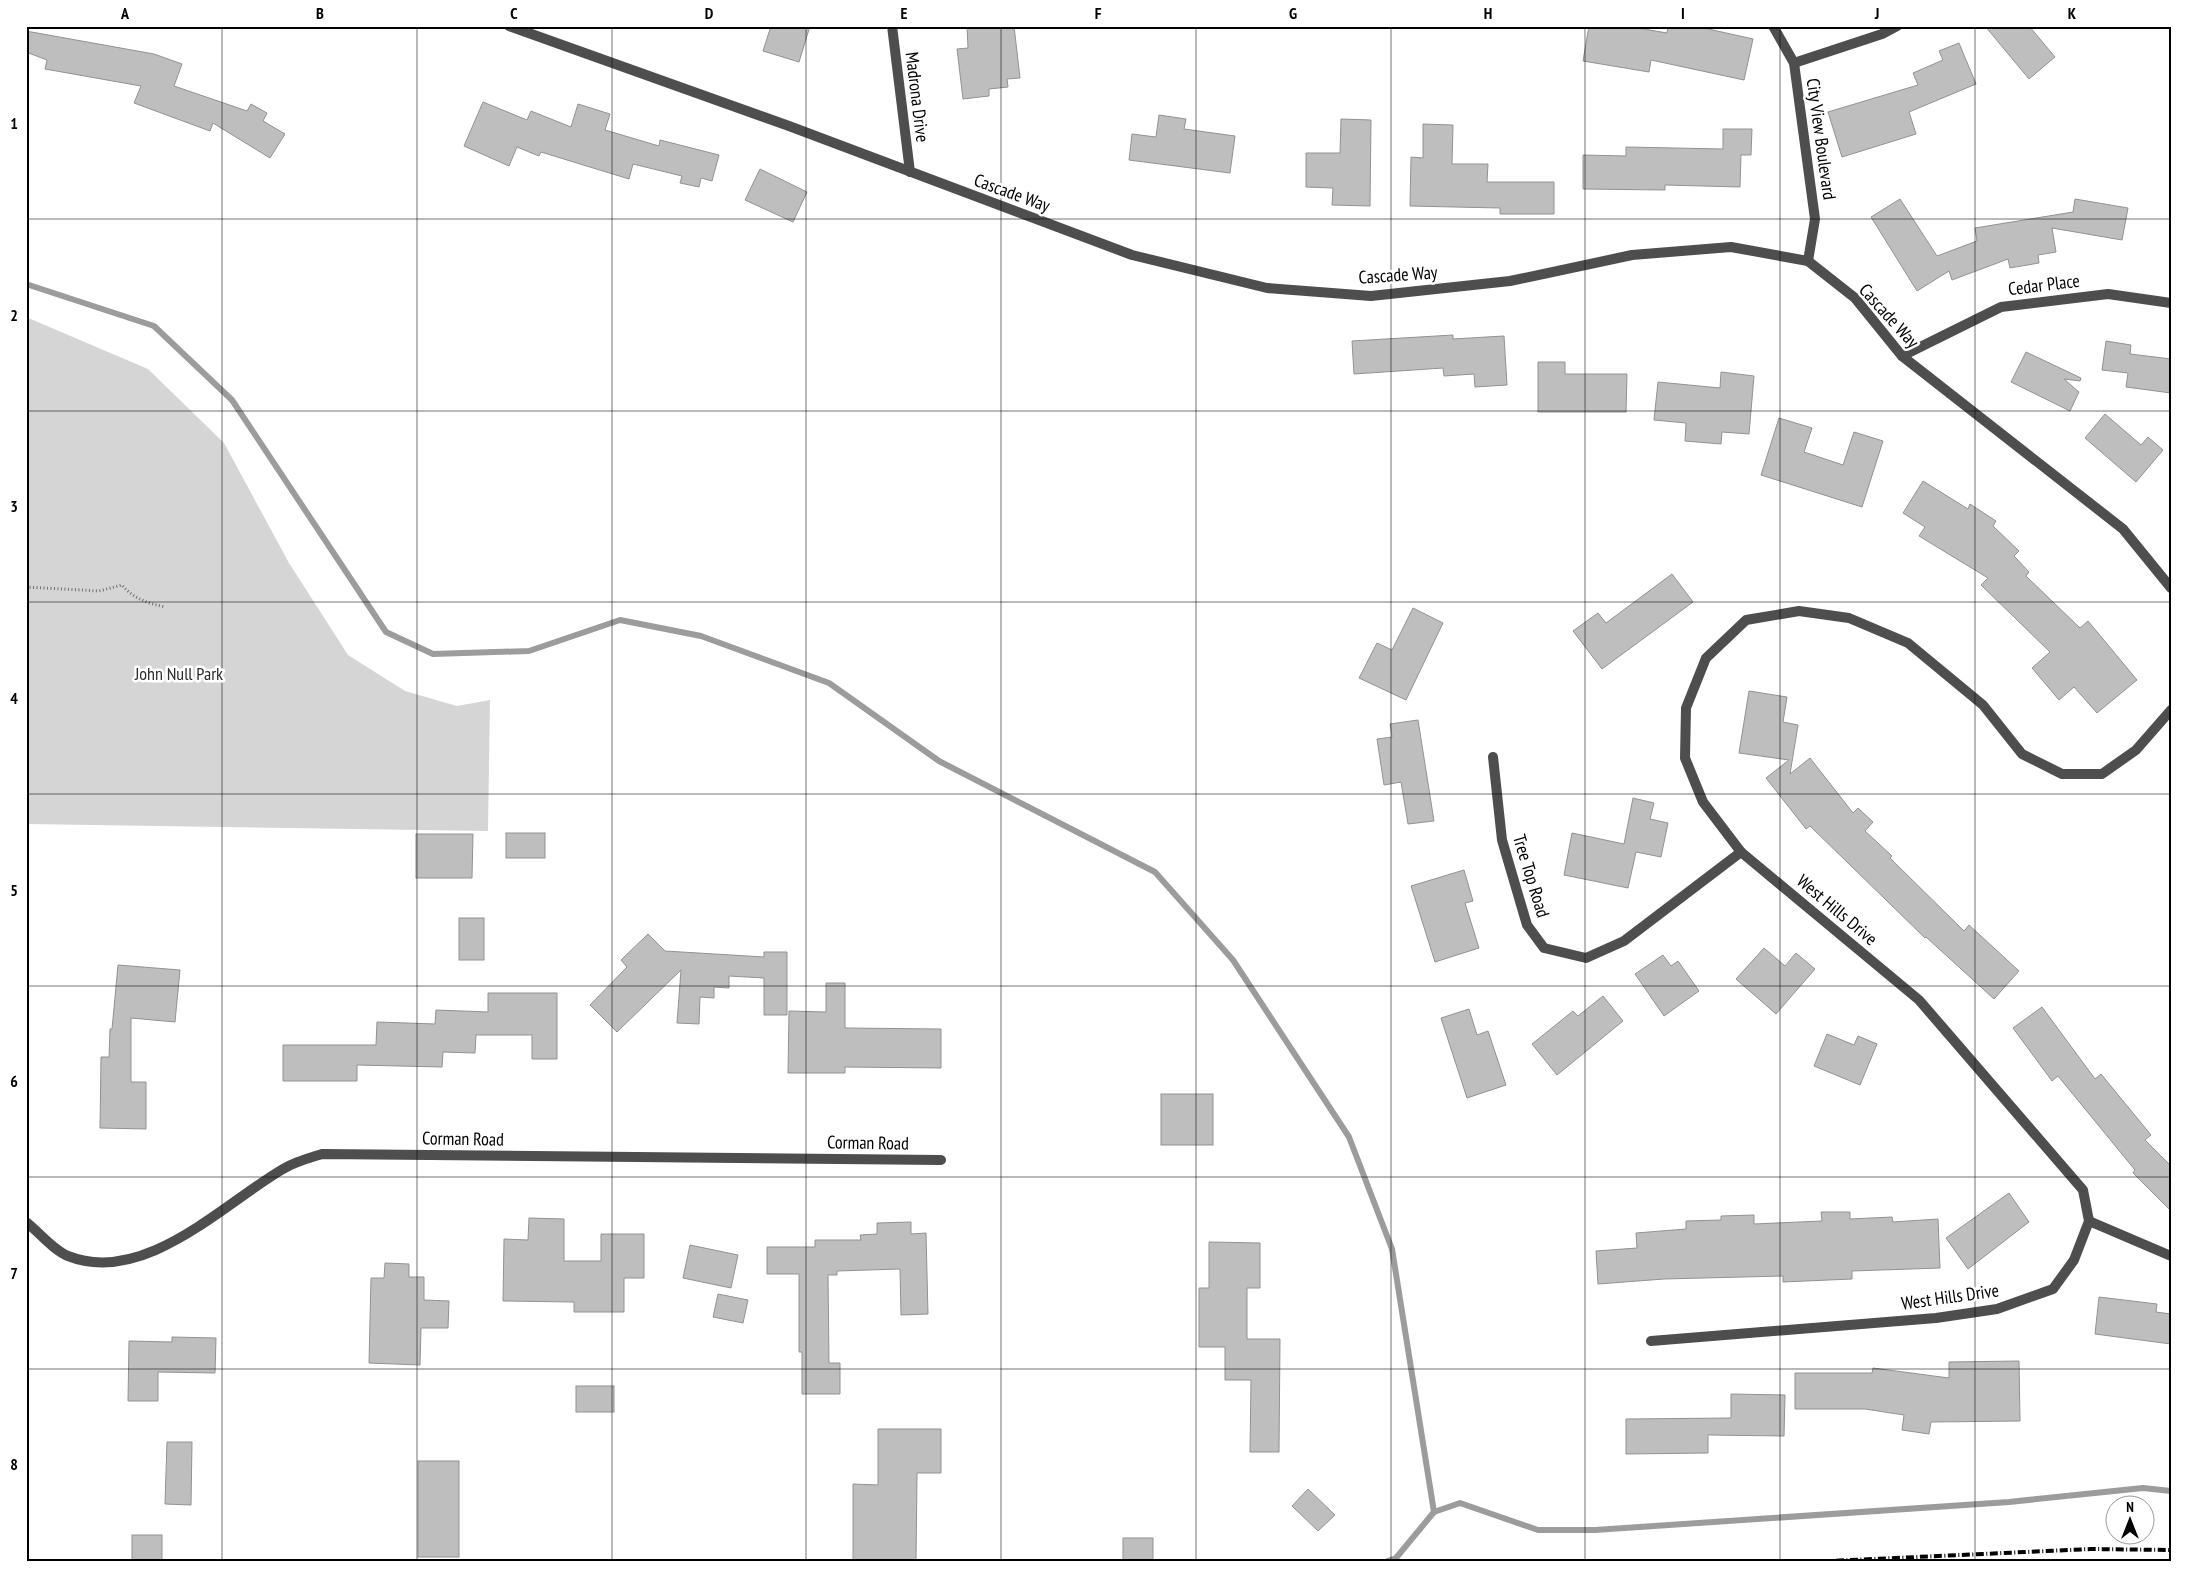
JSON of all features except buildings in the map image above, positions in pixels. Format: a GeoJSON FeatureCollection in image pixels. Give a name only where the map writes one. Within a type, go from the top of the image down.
{"type":"FeatureCollection","features":[{"type":"Feature","properties":{"kind":"street","name":"Cascade Way"},"geometry":{"type":"LineString","coordinates":[[508,26],[789,126],[1132,255],[1267,288],[1370,296],[1510,281],[1632,254],[1731,247],[1808,261],[1855,298],[1902,356],[2123,529],[2171,588]]}},
{"type":"Feature","properties":{"kind":"street","name":"Madrona Drive"},"geometry":{"type":"LineString","coordinates":[[892,26],[910,172]]}},
{"type":"Feature","properties":{"kind":"street","name":"City View Boulevard"},"geometry":{"type":"LineString","coordinates":[[1774,26],[1794,63],[1815,219],[1808,261]]}},
{"type":"Feature","properties":{"kind":"street"},"geometry":{"type":"LineString","coordinates":[[1794,63],[1882,34],[1897,26]]}},
{"type":"Feature","properties":{"kind":"street","name":"Cedar Place"},"geometry":{"type":"LineString","coordinates":[[1902,356],[2001,307],[2108,294],[2171,303]]}},
{"type":"Feature","properties":{"kind":"street","name":"West Hills Drive"},"geometry":{"type":"LineString","coordinates":[[1652,1341],[1936,1318],[1997,1309],[2053,1289],[2074,1260],[2089,1221],[2083,1190],[1919,1000],[1741,852],[1703,802],[1686,758],[1686,708],[1706,658],[1746,620],[1799,611],[1849,618],[1908,643],[1982,706],[2022,754],[2062,774],[2102,774],[2136,750],[2171,710]]}},
{"type":"Feature","properties":{"kind":"street","name":"Tree Top Road"},"geometry":{"type":"LineString","coordinates":[[1494,757],[1502,840],[1527,924],[1544,948],[1586,958],[1624,941],[1741,852]]}},
{"type":"Feature","properties":{"kind":"street","name":"Corman Road"},"geometry":{"type":"LineString","coordinates":[[26,1222],[66,1256],[97,1263],[138,1256],[189,1233],[284,1168],[322,1154],[941,1160]]}},
{"type":"Feature","properties":{"kind":"street"},"geometry":{"type":"LineString","coordinates":[[2089,1221],[2171,1256]]}},
{"type":"Feature","properties":{"kind":"path"},"geometry":{"type":"LineString","coordinates":[[26,588],[99,591],[122,585],[132,596],[165,606]]}},
{"type":"Feature","properties":{"kind":"green space","name":"John Null Park"},"geometry":{"type":"Polygon","coordinates":[[[26,317],[148,369],[224,443],[289,563],[348,655],[405,691],[457,706],[490,700],[488,831],[26,824],[26,317]]]}},
{"type":"Feature","properties":{"kind":"waterway"},"geometry":{"type":"LineString","coordinates":[[26,284],[154,326],[232,400],[386,632],[433,654],[529,651],[620,620],[701,636],[829,683],[939,761],[1155,872],[1233,960],[1349,1137],[1392,1249],[1434,1512]]}},
{"type":"Feature","properties":{"kind":"waterway"},"geometry":{"type":"LineString","coordinates":[[1385,1562],[1396,1558],[1434,1512],[1460,1503],[1538,1530],[1595,1530],[2009,1502],[2143,1488],[2171,1491]]}},
{"type":"Feature","properties":{"kind":"railway"},"geometry":{"type":"LineString","coordinates":[[1808,1562],[2091,1549],[2171,1550]]}}]}
